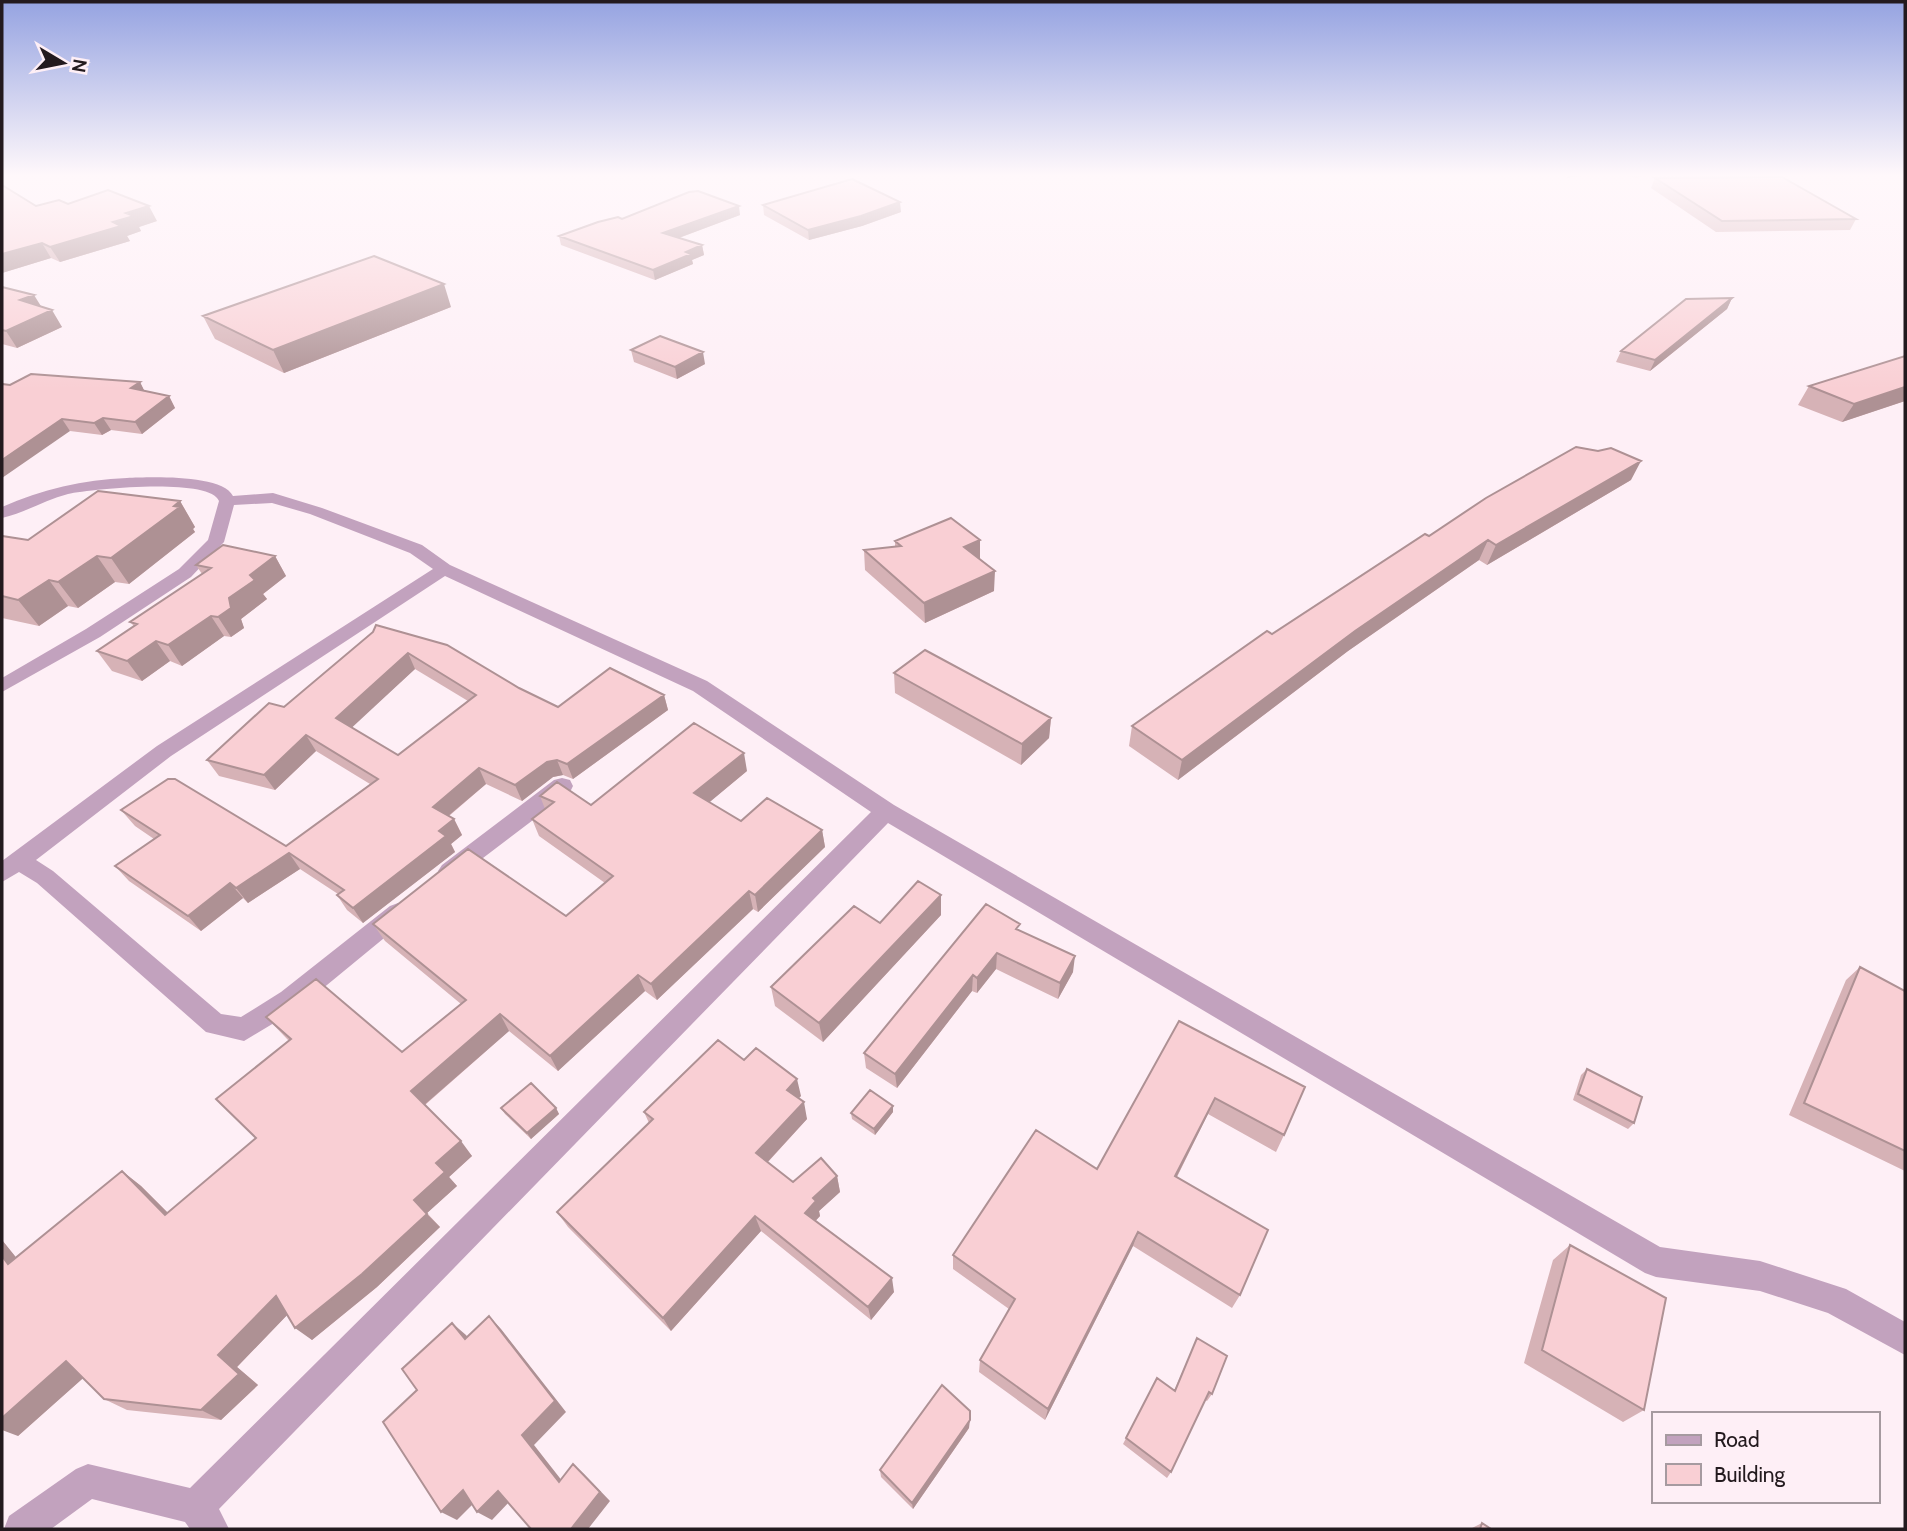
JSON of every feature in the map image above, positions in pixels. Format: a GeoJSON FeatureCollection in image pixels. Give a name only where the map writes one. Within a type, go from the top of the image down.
{"type":"FeatureCollection","features":[{"type":"Feature","properties":{"kind":"street"},"geometry":{"type":"LineString","coordinates":[[2,513],[29,500],[77,486],[117,482],[184,484],[217,490],[224,493],[227,501],[216,542],[185,573],[93,633],[2,686]]}},
{"type":"Feature","properties":{"kind":"street"},"geometry":{"type":"LineString","coordinates":[[227,501],[273,498],[416,549],[444,569],[699,686],[886,811],[1656,1262],[1760,1276],[1835,1300],[1905,1339]]}},
{"type":"Feature","properties":{"kind":"street"},"geometry":{"type":"LineString","coordinates":[[10,867],[163,751],[444,569]]}},
{"type":"Feature","properties":{"kind":"street"},"geometry":{"type":"LineString","coordinates":[[437,881],[562,786]]}},
{"type":"Feature","properties":{"kind":"street"},"geometry":{"type":"LineString","coordinates":[[22,1529],[88,1481],[203,1518],[886,811]]}},
{"type":"Feature","properties":{"kind":"street"},"geometry":{"type":"LineString","coordinates":[[10,867],[45,877],[215,1024],[244,1029],[290,1000],[416,898]]}},
{"type":"Feature","properties":{"kind":"building"},"geometry":{"type":"Polygon","coordinates":[[[2,246],[29,246],[2,254],[2,246]]]}},
{"type":"Feature","properties":{"kind":"building"},"geometry":{"type":"Polygon","coordinates":[[[588,246],[699,246],[686,252],[691,254],[653,270],[588,246]]]}},
{"type":"Feature","properties":{"kind":"building"},"geometry":{"type":"Polygon","coordinates":[[[374,256],[444,284],[273,350],[203,316],[374,256]]]}},
{"type":"Feature","properties":{"kind":"building"},"geometry":{"type":"Polygon","coordinates":[[[2,287],[34,295],[20,300],[52,310],[6,331],[2,330],[2,287]]]}},
{"type":"Feature","properties":{"kind":"building"},"geometry":{"type":"Polygon","coordinates":[[[1732,298],[1655,360],[1621,351],[1686,299],[1732,298]]]}},
{"type":"Feature","properties":{"kind":"building"},"geometry":{"type":"Polygon","coordinates":[[[660,336],[703,352],[675,367],[631,350],[660,336]]]}},
{"type":"Feature","properties":{"kind":"building"},"geometry":{"type":"Polygon","coordinates":[[[1905,356],[1905,387],[1854,404],[1809,386],[1905,356]]]}},
{"type":"Feature","properties":{"kind":"building"},"geometry":{"type":"Polygon","coordinates":[[[31,374],[140,382],[131,388],[169,396],[135,422],[103,418],[94,423],[62,419],[2,460],[2,384],[10,385],[31,374]]]}},
{"type":"Feature","properties":{"kind":"building"},"geometry":{"type":"Polygon","coordinates":[[[1576,447],[1598,451],[1611,448],[1641,461],[1496,545],[1488,540],[1355,631],[1182,760],[1132,726],[1267,631],[1272,634],[1425,534],[1429,536],[1486,498],[1576,447]]]}},
{"type":"Feature","properties":{"kind":"building"},"geometry":{"type":"Polygon","coordinates":[[[98,491],[180,501],[174,506],[180,507],[111,558],[97,556],[58,582],[49,580],[18,600],[2,596],[2,536],[28,540],[98,491]]]}},
{"type":"Feature","properties":{"kind":"building"},"geometry":{"type":"Polygon","coordinates":[[[951,518],[980,540],[964,547],[995,571],[924,603],[864,550],[901,546],[895,541],[951,518]]]}},
{"type":"Feature","properties":{"kind":"building"},"geometry":{"type":"Polygon","coordinates":[[[223,545],[275,556],[250,575],[255,580],[229,598],[231,608],[218,617],[211,616],[168,645],[156,641],[127,661],[97,651],[137,624],[130,622],[211,568],[196,565],[223,545]]]}},
{"type":"Feature","properties":{"kind":"building"},"geometry":{"type":"Polygon","coordinates":[[[376,625],[447,645],[519,688],[558,707],[610,668],[664,695],[567,764],[557,760],[547,762],[515,785],[479,768],[433,807],[454,819],[439,831],[446,836],[353,908],[337,895],[344,890],[289,853],[236,888],[230,883],[188,916],[115,866],[160,835],[121,810],[168,779],[175,779],[286,846],[378,779],[306,735],[264,775],[207,760],[269,703],[284,707],[373,632],[376,625]],[[408,653],[336,718],[398,755],[476,695],[408,653]]]}},
{"type":"Feature","properties":{"kind":"building"},"geometry":{"type":"Polygon","coordinates":[[[925,650],[1051,718],[1022,744],[894,673],[925,650]]]}},
{"type":"Feature","properties":{"kind":"building"},"geometry":{"type":"Polygon","coordinates":[[[694,723],[744,753],[694,793],[741,821],[767,798],[822,830],[755,895],[749,891],[651,984],[638,975],[550,1056],[500,1014],[411,1091],[461,1141],[436,1163],[445,1172],[414,1200],[427,1214],[362,1274],[295,1328],[276,1296],[218,1355],[239,1374],[201,1410],[104,1399],[66,1361],[2,1418],[2,1256],[8,1264],[122,1171],[165,1215],[256,1138],[216,1099],[291,1039],[266,1017],[316,979],[402,1052],[466,1000],[373,924],[468,849],[566,916],[613,876],[532,819],[554,802],[540,796],[557,782],[591,805],[694,723]]]}},
{"type":"Feature","properties":{"kind":"building"},"geometry":{"type":"Polygon","coordinates":[[[918,881],[941,895],[819,1023],[771,987],[854,906],[880,923],[918,881]]]}},
{"type":"Feature","properties":{"kind":"building"},"geometry":{"type":"Polygon","coordinates":[[[986,904],[1020,924],[1016,929],[1075,956],[1060,983],[997,953],[977,978],[973,975],[895,1074],[864,1053],[986,904]]]}},
{"type":"Feature","properties":{"kind":"building"},"geometry":{"type":"Polygon","coordinates":[[[1860,967],[1905,991],[1905,1151],[1804,1103],[1860,967]]]}},
{"type":"Feature","properties":{"kind":"building"},"geometry":{"type":"Polygon","coordinates":[[[1179,1021],[1305,1087],[1284,1135],[1215,1098],[1175,1176],[1268,1230],[1240,1295],[1138,1232],[1048,1409],[980,1360],[1015,1299],[953,1255],[1036,1130],[1097,1169],[1179,1021]]]}},
{"type":"Feature","properties":{"kind":"building"},"geometry":{"type":"Polygon","coordinates":[[[718,1040],[744,1060],[756,1048],[797,1079],[787,1090],[804,1102],[756,1153],[793,1182],[821,1158],[837,1176],[813,1198],[816,1201],[805,1213],[892,1278],[868,1307],[755,1216],[663,1318],[557,1212],[653,1119],[644,1112],[718,1040]]]}},
{"type":"Feature","properties":{"kind":"building"},"geometry":{"type":"Polygon","coordinates":[[[1587,1069],[1642,1097],[1634,1123],[1578,1094],[1587,1069]]]}},
{"type":"Feature","properties":{"kind":"building"},"geometry":{"type":"Polygon","coordinates":[[[531,1083],[556,1108],[527,1133],[501,1108],[531,1083]]]}},
{"type":"Feature","properties":{"kind":"building"},"geometry":{"type":"Polygon","coordinates":[[[870,1090],[893,1106],[874,1129],[851,1113],[870,1090]]]}},
{"type":"Feature","properties":{"kind":"building"},"geometry":{"type":"Polygon","coordinates":[[[1570,1245],[1666,1298],[1644,1410],[1542,1350],[1570,1245]]]}},
{"type":"Feature","properties":{"kind":"building"},"geometry":{"type":"Polygon","coordinates":[[[489,1316],[555,1401],[522,1435],[559,1482],[573,1464],[600,1492],[571,1529],[531,1529],[498,1491],[477,1512],[463,1490],[441,1512],[383,1422],[417,1390],[402,1369],[452,1323],[465,1339],[489,1316]]]}},
{"type":"Feature","properties":{"kind":"building"},"geometry":{"type":"Polygon","coordinates":[[[1197,1338],[1227,1356],[1212,1394],[1209,1392],[1171,1472],[1126,1438],[1157,1378],[1175,1391],[1197,1338]]]}},
{"type":"Feature","properties":{"kind":"building"},"geometry":{"type":"Polygon","coordinates":[[[942,1385],[970,1411],[970,1420],[912,1503],[880,1470],[942,1385]]]}},
{"type":"Feature","properties":{"kind":"building"},"geometry":{"type":"Polygon","coordinates":[[[1482,1523],[1491,1529],[1480,1529],[1482,1523]]]}}]}
